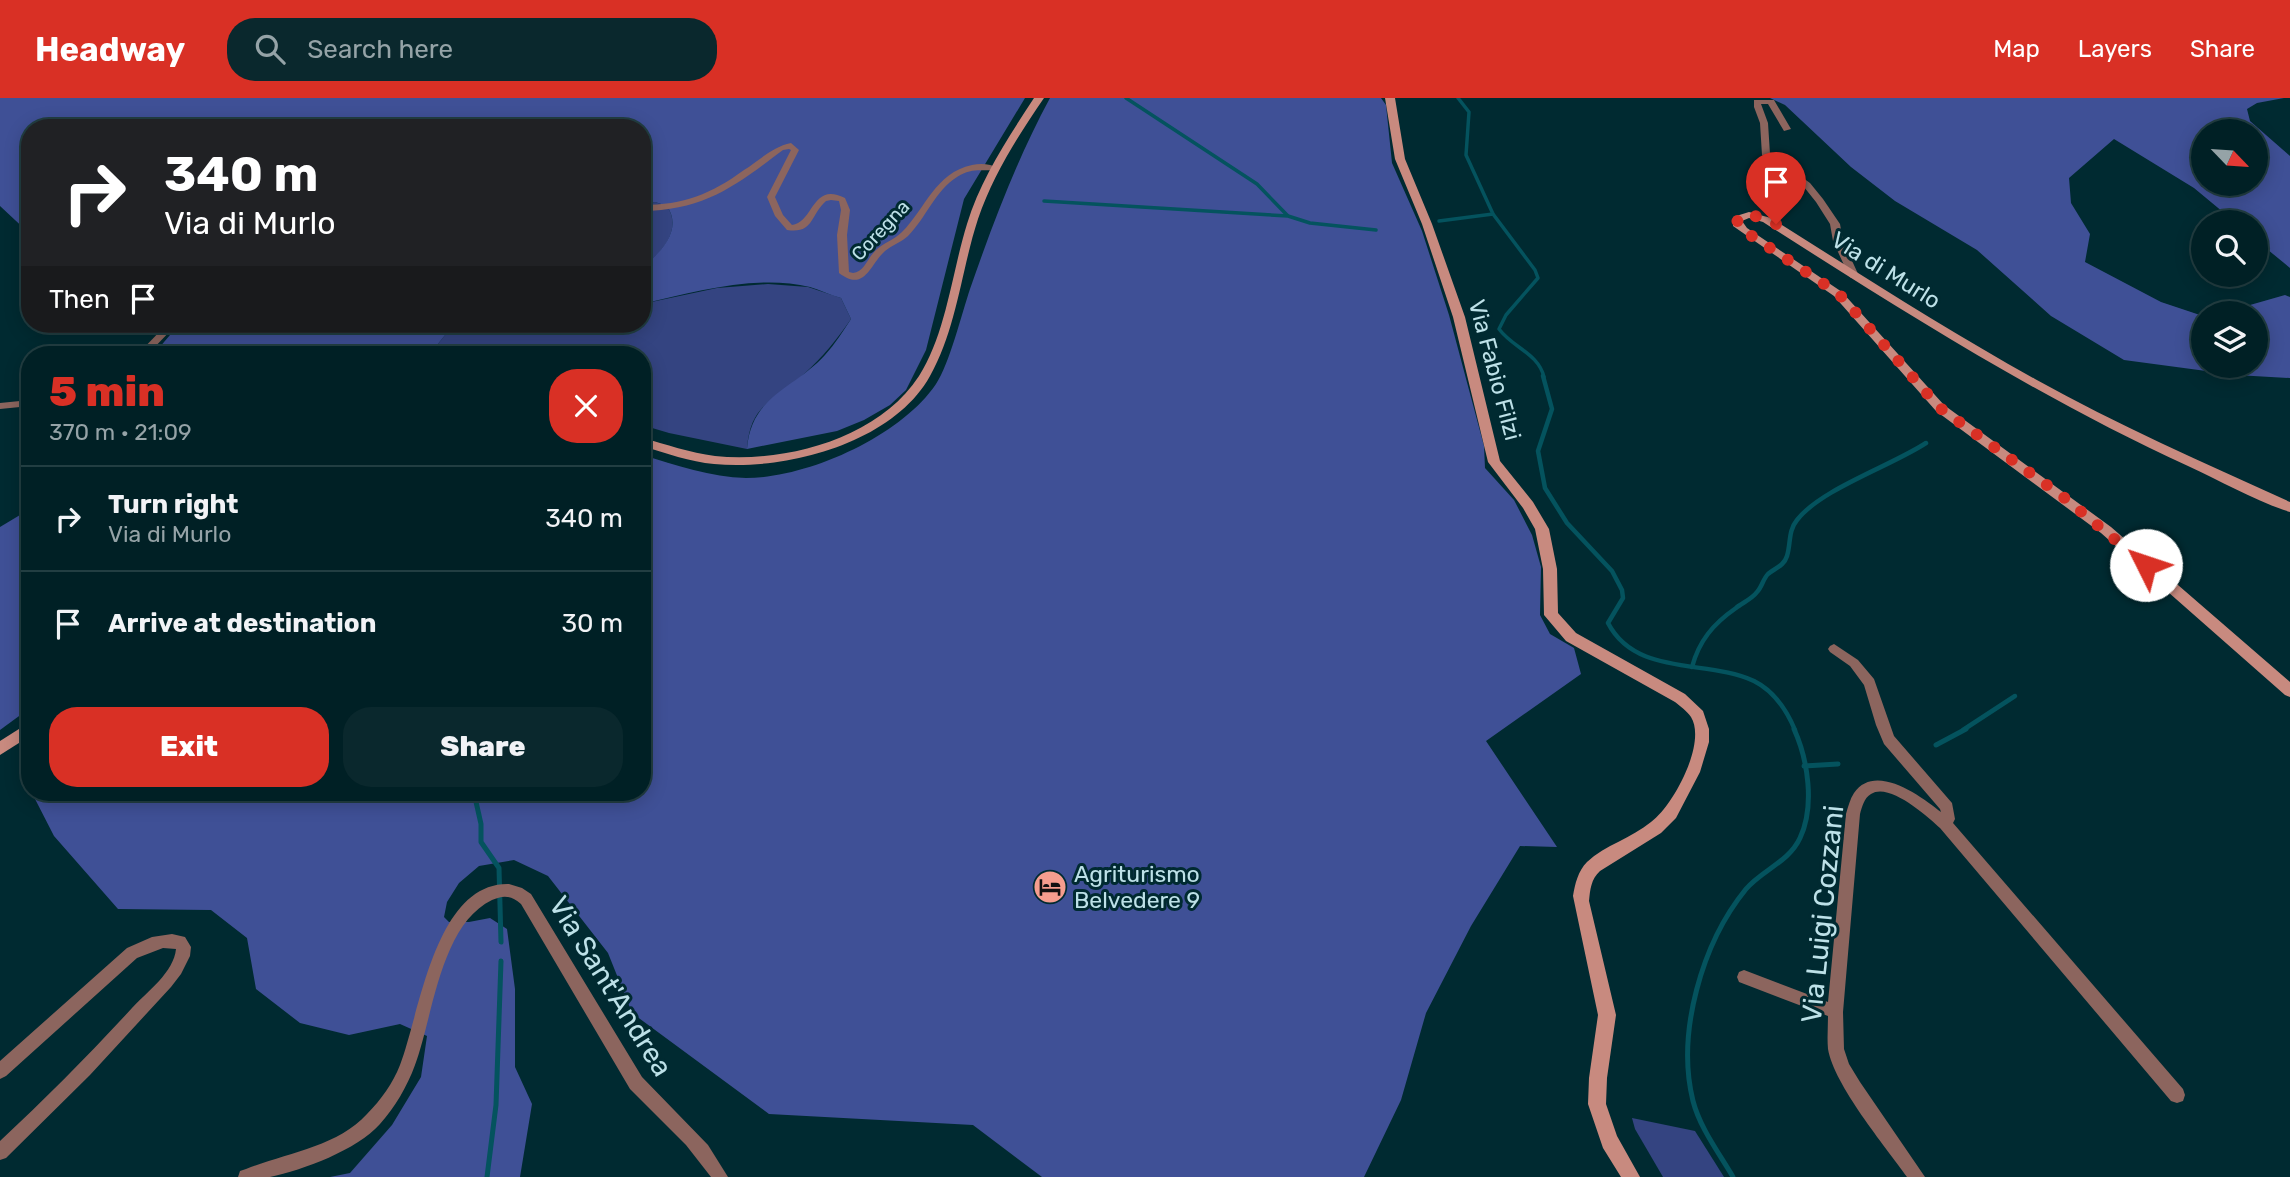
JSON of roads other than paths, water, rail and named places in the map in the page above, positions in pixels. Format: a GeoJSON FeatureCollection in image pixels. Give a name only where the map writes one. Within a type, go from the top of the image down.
{"type":"FeatureCollection","features":[{"type":"Feature","properties":{"kind":"street"},"geometry":{"type":"LineString","coordinates":[[651,444],[712,460],[761,460],[818,449],[883,418],[914,391],[932,360],[972,222],[994,168],[1039,98]]}},
{"type":"Feature","properties":{"kind":"street","name":"Via Fabio Filzi"},"geometry":{"type":"LineString","coordinates":[[1390,98],[1399,159],[1427,225],[1458,317],[1494,463],[1528,505],[1542,529],[1550,569],[1551,615],[1571,637],[1680,698],[1694,710],[1702,725],[1701,745],[1679,801],[1661,823],[1593,866],[1582,890],[1581,901],[1596,956],[1607,1015],[1597,1104],[1610,1140],[1631,1177]]}},
{"type":"Feature","properties":{"kind":"street"},"geometry":{"type":"LineString","coordinates":[[1787,129],[1774,105],[1766,101],[1756,102],[1763,118],[1766,155],[1807,185],[1820,201],[1835,224],[1838,241],[1854,276]]}},
{"type":"Feature","properties":{"kind":"street","name":"Coregna"},"geometry":{"type":"LineString","coordinates":[[651,208],[663,209],[709,198],[780,148],[791,146],[795,150],[771,197],[779,216],[790,228],[800,229],[807,224],[817,205],[824,199],[832,197],[842,200],[846,205],[842,232],[844,273],[859,276],[865,273],[880,251],[903,236],[922,213],[930,196],[946,181],[976,166],[994,168]]}},
{"type":"Feature","properties":{"kind":"street","name":"Via di Murlo"},"geometry":{"type":"LineString","coordinates":[[2290,507],[2140,439],[2033,383],[1854,276],[1768,220],[1749,215],[1737,219],[1737,224],[1743,230],[1839,294],[1940,408],[2106,530],[2290,691]]}},
{"type":"Feature","properties":{"kind":"street"},"geometry":{"type":"LineString","coordinates":[[151,346],[163,333]]}},
{"type":"Feature","properties":{"kind":"street"},"geometry":{"type":"LineString","coordinates":[[0,406],[21,404]]}},
{"type":"Feature","properties":{"kind":"street"},"geometry":{"type":"LineString","coordinates":[[1834,649],[1854,663],[1870,683],[1889,740],[1947,807],[1948,819],[1945,824]]}},
{"type":"Feature","properties":{"kind":"street"},"geometry":{"type":"LineString","coordinates":[[0,749],[21,734]]}},
{"type":"Feature","properties":{"kind":"street","name":"Via Luigi Cozzani"},"geometry":{"type":"LineString","coordinates":[[1917,1177],[1842,1068],[1836,1049],[1835,1013],[1855,800],[1862,792],[1872,787],[1900,790],[1924,804],[1945,824],[2177,1095]]}},
{"type":"Feature","properties":{"kind":"street","name":"Via Sant'Andrea"},"geometry":{"type":"LineString","coordinates":[[246,1177],[347,1140],[385,1106],[408,1065],[438,962],[456,926],[483,897],[504,889],[512,890],[526,900],[636,1083],[654,1104],[693,1139],[720,1177]]}},
{"type":"Feature","properties":{"kind":"street"},"geometry":{"type":"LineString","coordinates":[[0,1071],[132,953],[158,940],[169,939],[183,946],[177,968],[165,982],[89,1067],[0,1152]]}},
{"type":"Feature","properties":{"kind":"street"},"geometry":{"type":"LineString","coordinates":[[1744,977],[1835,1013]]}},
{"type":"Feature","properties":{"kind":"waterway"},"geometry":{"type":"LineString","coordinates":[[1126,98],[1257,184],[1287,215]]}},
{"type":"Feature","properties":{"kind":"waterway"},"geometry":{"type":"LineString","coordinates":[[1458,98],[1469,112],[1466,155],[1493,214]]}},
{"type":"Feature","properties":{"kind":"waterway"},"geometry":{"type":"LineString","coordinates":[[1044,201],[1288,216],[1310,223],[1376,230]]}},
{"type":"Feature","properties":{"kind":"waterway"},"geometry":{"type":"LineString","coordinates":[[1439,221],[1493,214]]}},
{"type":"Feature","properties":{"kind":"waterway"},"geometry":{"type":"LineString","coordinates":[[1493,214],[1535,270],[1538,278],[1506,315],[1499,329],[1531,356],[1544,377]]}},
{"type":"Feature","properties":{"kind":"waterway"},"geometry":{"type":"LineString","coordinates":[[1543,376],[1552,409],[1538,451],[1545,488],[1567,523],[1612,571],[1622,590],[1623,598],[1608,623],[1620,640],[1636,652],[1654,659],[1692,667]]}},
{"type":"Feature","properties":{"kind":"waterway"},"geometry":{"type":"LineString","coordinates":[[1692,667],[1703,641],[1714,627],[1755,594],[1768,574],[1784,562],[1792,528],[1808,509],[1839,488],[1926,443]]}},
{"type":"Feature","properties":{"kind":"waterway"},"geometry":{"type":"LineString","coordinates":[[1692,667],[1735,674],[1754,681],[1768,690],[1779,702],[1795,730]]}},
{"type":"Feature","properties":{"kind":"waterway"},"geometry":{"type":"LineString","coordinates":[[1963,730],[2015,696]]}},
{"type":"Feature","properties":{"kind":"waterway"},"geometry":{"type":"LineString","coordinates":[[1794,729],[1805,766]]}},
{"type":"Feature","properties":{"kind":"waterway"},"geometry":{"type":"LineString","coordinates":[[1936,745],[1966,729]]}},
{"type":"Feature","properties":{"kind":"waterway"},"geometry":{"type":"LineString","coordinates":[[1805,766],[1838,764]]}},
{"type":"Feature","properties":{"kind":"waterway"},"geometry":{"type":"LineString","coordinates":[[1733,1177],[1705,1131],[1693,1101],[1688,1047],[1691,1018],[1705,962],[1730,911],[1752,882],[1782,860],[1800,838],[1807,812],[1805,766]]}},
{"type":"Feature","properties":{"kind":"waterway"},"geometry":{"type":"LineString","coordinates":[[476,801],[481,824],[481,842],[499,868],[501,942]]}},
{"type":"Feature","properties":{"kind":"waterway"},"geometry":{"type":"LineString","coordinates":[[487,1177],[496,1105],[501,961]]}},
{"type":"Feature","properties":{"kind":"place","name":"Agriturismo Belvedere 9"},"geometry":{"type":"Point","coordinates":[1050,887]}}]}
